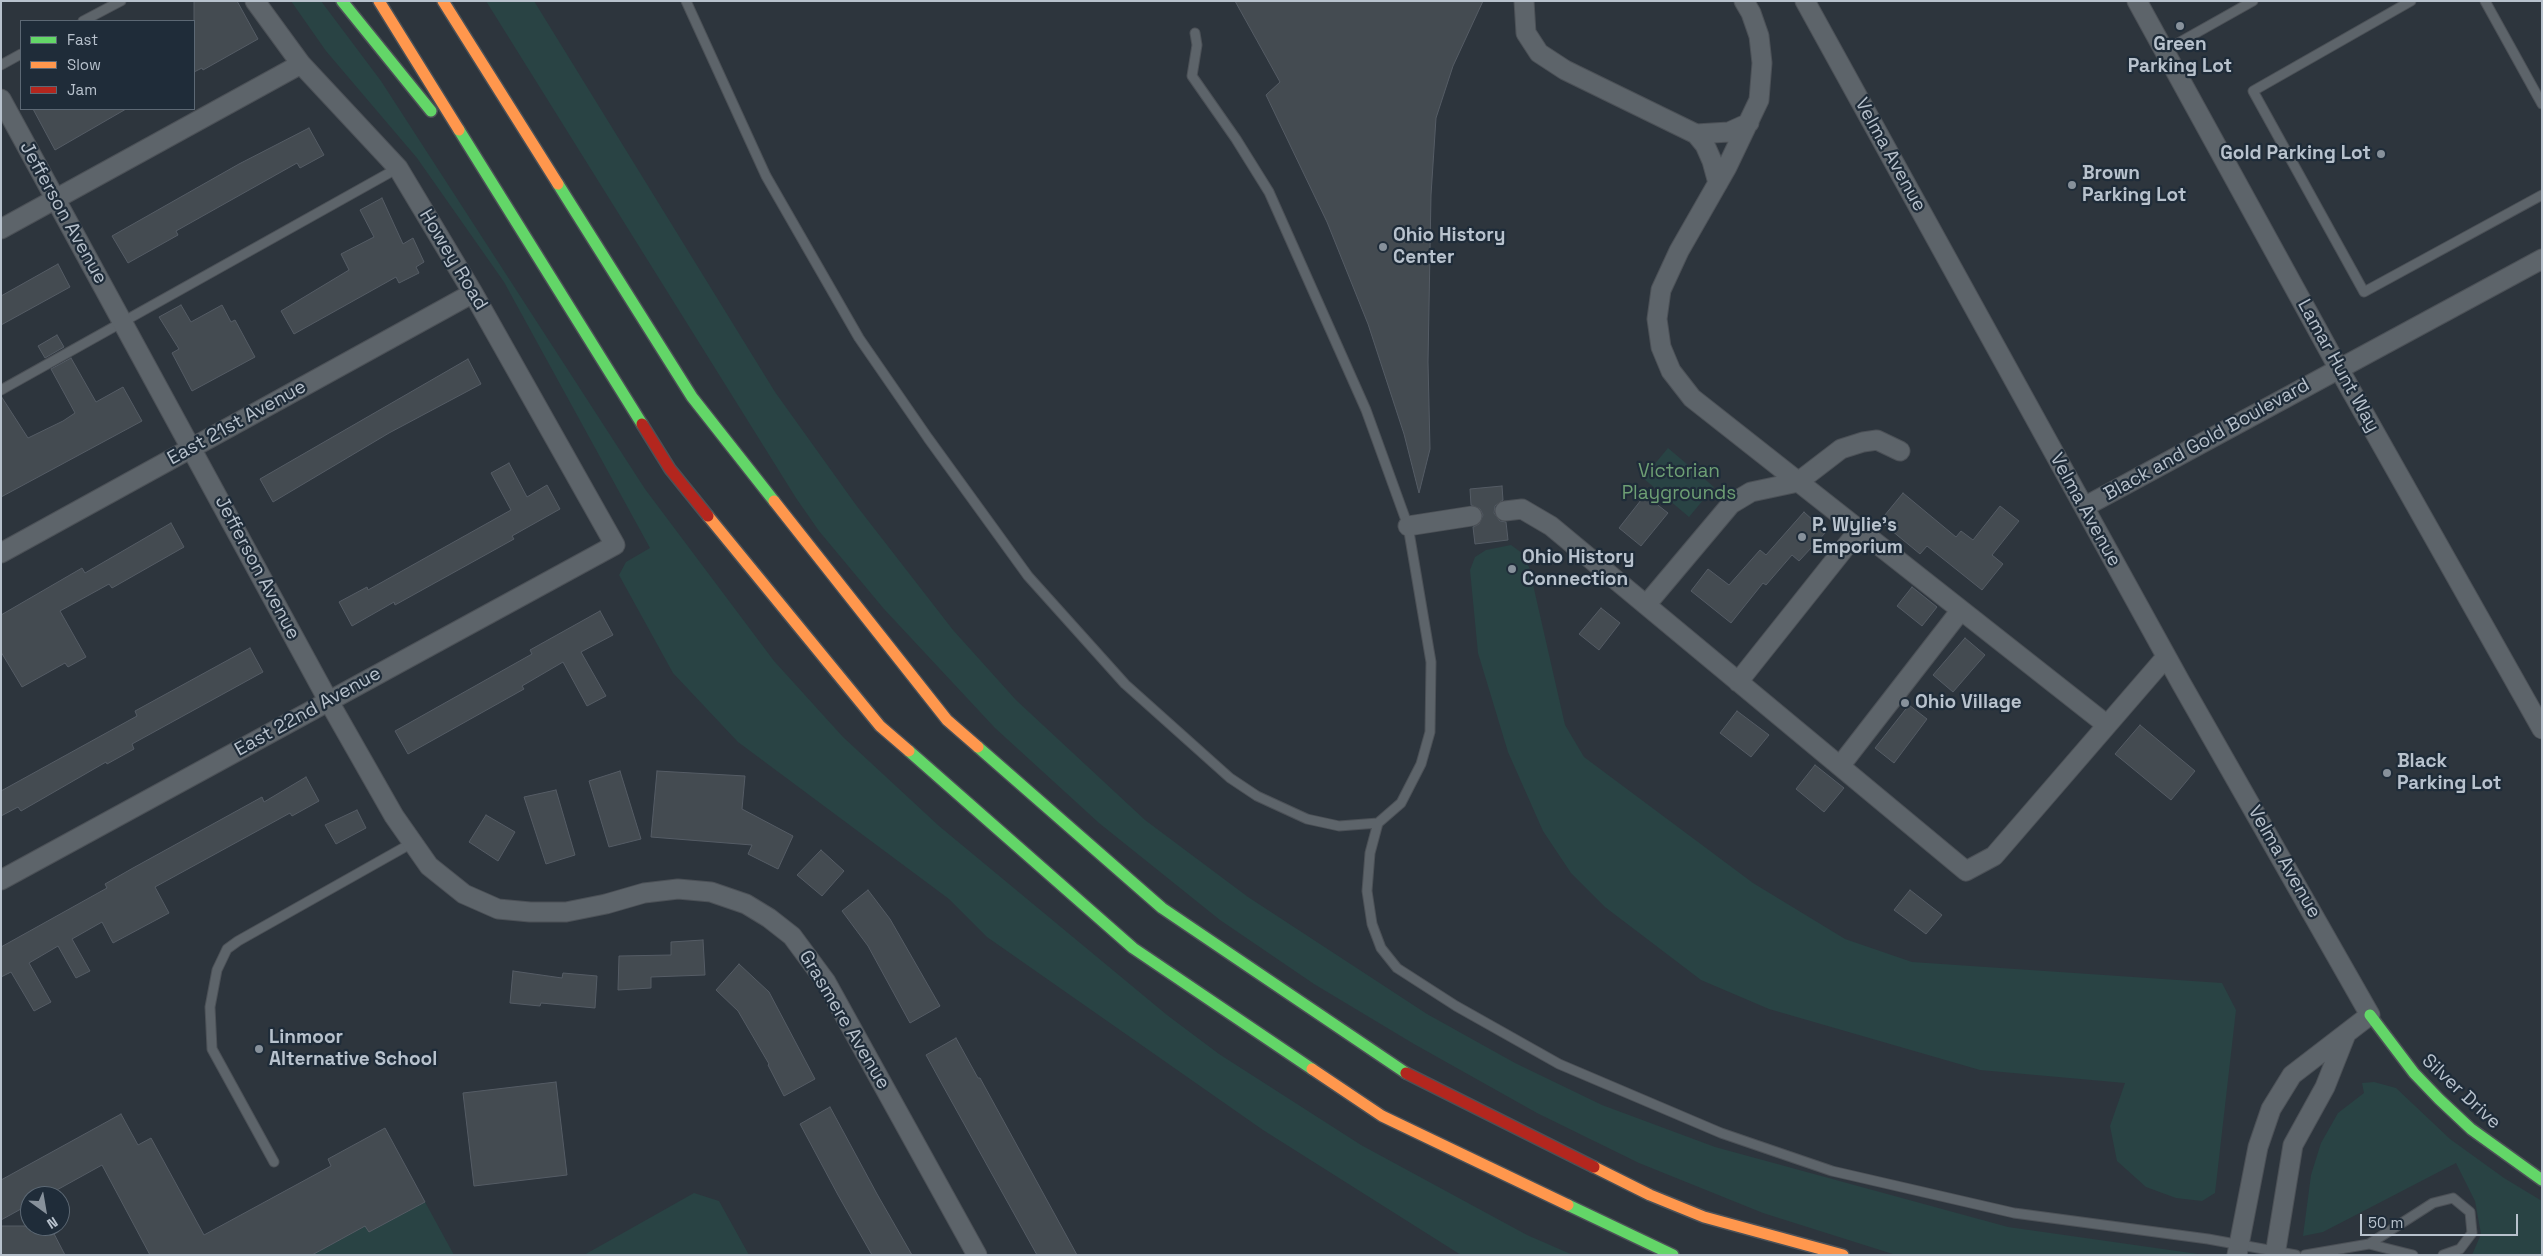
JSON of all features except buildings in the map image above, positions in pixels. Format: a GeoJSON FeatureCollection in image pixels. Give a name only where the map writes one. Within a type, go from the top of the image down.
{"type":"FeatureCollection","features":[{"type":"Feature","properties":{"kind":"main road"},"geometry":{"type":"LineString","coordinates":[[342,1],[508,208]]}},
{"type":"Feature","properties":{"kind":"main road"},"geometry":{"type":"LineString","coordinates":[[379,1],[670,469],[880,726],[1134,948],[1382,1116],[1673,1255]]}},
{"type":"Feature","properties":{"kind":"main road"},"geometry":{"type":"LineString","coordinates":[[443,1],[692,398],[947,720],[1162,908],[1406,1073],[1650,1196],[1704,1216],[1843,1255]]}},
{"type":"Feature","properties":{"kind":"main road","name":"Silver Drive"},"geometry":{"type":"LineString","coordinates":[[2370,1015],[2414,1074],[2439,1099],[2471,1129],[2542,1180]]}},
{"type":"Feature","properties":{"kind":"street","name":"Howey Road"},"geometry":{"type":"LineString","coordinates":[[255,1],[301,64],[398,168],[473,292],[615,545]]}},
{"type":"Feature","properties":{"kind":"street"},"geometry":{"type":"LineString","coordinates":[[1524,1],[1526,33],[1539,53],[1565,70],[1696,134],[1729,132],[1748,123]]}},
{"type":"Feature","properties":{"kind":"street"},"geometry":{"type":"LineString","coordinates":[[1744,1],[1758,36],[1762,63],[1759,100],[1718,183],[1679,251],[1661,290],[1657,319],[1661,347],[1671,371],[1692,398],[2107,725]]}},
{"type":"Feature","properties":{"kind":"street","name":"Velma Avenue"},"geometry":{"type":"LineString","coordinates":[[1805,1],[2166,657],[2370,1015]]}},
{"type":"Feature","properties":{"kind":"street","name":"Lamar Hunt Way"},"geometry":{"type":"LineString","coordinates":[[2137,1],[2338,369],[2542,729]]}},
{"type":"Feature","properties":{"kind":"street"},"geometry":{"type":"LineString","coordinates":[[1,229],[301,64]]}},
{"type":"Feature","properties":{"kind":"street","name":"Jefferson Avenue"},"geometry":{"type":"LineString","coordinates":[[1,98],[193,448],[328,700],[394,816],[429,866],[464,894],[498,909],[530,912],[566,912],[606,904]]}},
{"type":"Feature","properties":{"kind":"street"},"geometry":{"type":"LineString","coordinates":[[1696,134],[1709,153],[1718,183]]}},
{"type":"Feature","properties":{"kind":"street","name":"Black and Gold Boulevard"},"geometry":{"type":"LineString","coordinates":[[2084,507],[2542,259]]}},
{"type":"Feature","properties":{"kind":"street","name":"East 21st Avenue"},"geometry":{"type":"LineString","coordinates":[[1,553],[473,292]]}},
{"type":"Feature","properties":{"kind":"street"},"geometry":{"type":"LineString","coordinates":[[1646,604],[1731,504],[1751,492],[1798,482],[1842,449],[1863,442],[1877,440],[1900,451]]}},
{"type":"Feature","properties":{"kind":"street"},"geometry":{"type":"LineString","coordinates":[[1505,511],[1522,509],[1551,526],[1966,871],[1994,856],[2166,657]]}},
{"type":"Feature","properties":{"kind":"street"},"geometry":{"type":"LineString","coordinates":[[1408,526],[1472,516]]}},
{"type":"Feature","properties":{"kind":"street"},"geometry":{"type":"LineString","coordinates":[[1738,682],[1859,530]]}},
{"type":"Feature","properties":{"kind":"street","name":"East 22nd Avenue"},"geometry":{"type":"LineString","coordinates":[[1,880],[615,545]]}},
{"type":"Feature","properties":{"kind":"street"},"geometry":{"type":"LineString","coordinates":[[1840,766],[1961,610]]}},
{"type":"Feature","properties":{"kind":"street","name":"Grasmere Avenue"},"geometry":{"type":"LineString","coordinates":[[606,904],[644,893],[678,889],[711,892],[746,904],[792,936],[826,982],[977,1255]]}},
{"type":"Feature","properties":{"kind":"street"},"geometry":{"type":"LineString","coordinates":[[2238,1250],[2258,1148],[2271,1109],[2292,1075],[2370,1015]]}},
{"type":"Feature","properties":{"kind":"street"},"geometry":{"type":"LineString","coordinates":[[2275,1253],[2293,1145],[2325,1087],[2347,1033]]}},
{"type":"Feature","properties":{"kind":"lane"},"geometry":{"type":"LineString","coordinates":[[85,20],[121,1]]}},
{"type":"Feature","properties":{"kind":"lane"},"geometry":{"type":"LineString","coordinates":[[686,1],[766,176],[859,338],[928,438],[1028,576],[1125,684],[1230,778],[1257,796],[1308,819],[1339,826],[1378,824]]}},
{"type":"Feature","properties":{"kind":"lane"},"geometry":{"type":"LineString","coordinates":[[2164,51],[2254,1]]}},
{"type":"Feature","properties":{"kind":"lane"},"geometry":{"type":"LineString","coordinates":[[2412,1],[2253,90],[2364,292],[2542,195]]}},
{"type":"Feature","properties":{"kind":"lane"},"geometry":{"type":"LineString","coordinates":[[2485,1],[2542,104]]}},
{"type":"Feature","properties":{"kind":"lane"},"geometry":{"type":"LineString","coordinates":[[1195,33],[1197,46],[1192,76],[1236,138],[1269,192],[1366,410],[1408,526],[1431,662],[1430,732],[1421,764],[1401,803],[1378,824],[1370,853],[1367,891],[1372,924],[1381,948],[1397,968],[1456,1006],[1560,1064],[1721,1132],[1832,1171],[2014,1213],[2238,1250],[2296,1255]]}},
{"type":"Feature","properties":{"kind":"lane"},"geometry":{"type":"LineString","coordinates":[[1,65],[20,55]]}},
{"type":"Feature","properties":{"kind":"lane"},"geometry":{"type":"LineString","coordinates":[[1,390],[398,168]]}},
{"type":"Feature","properties":{"kind":"lane"},"geometry":{"type":"LineString","coordinates":[[274,1162],[212,1049],[210,1007],[217,970],[227,949],[238,941],[412,843]]}},
{"type":"Feature","properties":{"kind":"lane"},"geometry":{"type":"LineString","coordinates":[[2305,1255],[2369,1244],[2433,1203],[2453,1198],[2470,1212],[2472,1233],[2460,1249],[2442,1255]]}},
{"type":"Feature","properties":{"kind":"lane"},"geometry":{"type":"LineString","coordinates":[[2369,1244],[2413,1255]]}},
{"type":"Feature","properties":{"kind":"green space"},"geometry":{"type":"Polygon","coordinates":[[[291,1],[321,1],[381,81],[645,489],[774,661],[843,737],[939,826],[1167,1015],[1219,1054],[1361,1145],[1527,1235],[1573,1255],[1461,1255],[1263,1130],[987,937],[949,899],[738,742],[673,673],[619,575],[626,562],[650,548],[504,282],[417,158],[326,51],[291,1]]]}},
{"type":"Feature","properties":{"kind":"green space"},"geometry":{"type":"Polygon","coordinates":[[[486,1],[534,1],[775,392],[856,505],[953,630],[1016,700],[1145,820],[1248,897],[1427,1014],[1515,1063],[1602,1105],[1715,1147],[2008,1227],[2205,1255],[1896,1255],[1763,1213],[1639,1163],[1537,1113],[1414,1044],[1314,984],[1220,920],[1099,823],[995,728],[884,609],[819,531],[796,498],[486,1]]]}},
{"type":"Feature","properties":{"kind":"green space","name":"Victorian Playgrounds"},"geometry":{"type":"Polygon","coordinates":[[[1668,448],[1714,487],[1689,517],[1643,478],[1668,448]]]}},
{"type":"Feature","properties":{"kind":"green space"},"geometry":{"type":"Polygon","coordinates":[[[1511,545],[1522,553],[1529,567],[1565,725],[1584,757],[1753,883],[1845,939],[1912,962],[2222,983],[2236,1010],[2215,1193],[2202,1201],[2176,1198],[2146,1187],[2117,1161],[2110,1126],[2125,1083],[1980,1070],[1769,1009],[1701,980],[1605,907],[1571,873],[1543,831],[1508,752],[1478,653],[1470,570],[1475,557],[1486,550],[1511,545]]]}},
{"type":"Feature","properties":{"kind":"green space"},"geometry":{"type":"Polygon","coordinates":[[[2374,1082],[2396,1088],[2450,1139],[2504,1178],[2542,1201],[2542,1255],[2472,1255],[2481,1234],[2475,1201],[2456,1163],[2323,1232],[2303,1236],[2311,1175],[2321,1143],[2338,1113],[2364,1093],[2362,1083],[2374,1082]]]}},
{"type":"Feature","properties":{"kind":"green space"},"geometry":{"type":"Polygon","coordinates":[[[694,1193],[719,1201],[749,1255],[584,1255],[694,1193]]]}},
{"type":"Feature","properties":{"kind":"green space"},"geometry":{"type":"Polygon","coordinates":[[[425,1202],[454,1255],[312,1255],[365,1226],[369,1232],[425,1202]]]}},
{"type":"Feature","properties":{"kind":"traffic: fast"},"geometry":{"type":"LineString","coordinates":[[342,1],[431,111]]}},
{"type":"Feature","properties":{"kind":"traffic: fast"},"geometry":{"type":"LineString","coordinates":[[459,130],[642,424]]}},
{"type":"Feature","properties":{"kind":"traffic: fast"},"geometry":{"type":"LineString","coordinates":[[558,184],[692,397],[774,501]]}},
{"type":"Feature","properties":{"kind":"traffic: fast"},"geometry":{"type":"LineString","coordinates":[[978,747],[1162,908],[1406,1073]]}},
{"type":"Feature","properties":{"kind":"traffic: fast"},"geometry":{"type":"LineString","coordinates":[[909,751],[1133,948],[1312,1069]]}},
{"type":"Feature","properties":{"kind":"traffic: fast"},"geometry":{"type":"LineString","coordinates":[[2370,1015],[2414,1073],[2439,1099],[2471,1129],[2542,1180]]}},
{"type":"Feature","properties":{"kind":"traffic: fast"},"geometry":{"type":"LineString","coordinates":[[1568,1205],[1673,1255]]}},
{"type":"Feature","properties":{"kind":"traffic: slow"},"geometry":{"type":"LineString","coordinates":[[379,1],[459,130]]}},
{"type":"Feature","properties":{"kind":"traffic: slow"},"geometry":{"type":"LineString","coordinates":[[443,1],[558,184]]}},
{"type":"Feature","properties":{"kind":"traffic: slow"},"geometry":{"type":"LineString","coordinates":[[774,501],[947,720],[978,747]]}},
{"type":"Feature","properties":{"kind":"traffic: slow"},"geometry":{"type":"LineString","coordinates":[[708,516],[880,726],[909,751]]}},
{"type":"Feature","properties":{"kind":"traffic: slow"},"geometry":{"type":"LineString","coordinates":[[1312,1069],[1382,1116],[1568,1205]]}},
{"type":"Feature","properties":{"kind":"traffic: slow"},"geometry":{"type":"LineString","coordinates":[[1594,1167],[1650,1195],[1704,1217],[1843,1255]]}},
{"type":"Feature","properties":{"kind":"traffic: jam"},"geometry":{"type":"LineString","coordinates":[[642,424],[670,469],[708,516]]}},
{"type":"Feature","properties":{"kind":"traffic: jam"},"geometry":{"type":"LineString","coordinates":[[1406,1073],[1594,1167]]}},
{"type":"Feature","properties":{"kind":"place","name":"Green Parking Lot"},"geometry":{"type":"Point","coordinates":[2180,26]}},
{"type":"Feature","properties":{"kind":"place","name":"Gold Parking Lot"},"geometry":{"type":"Point","coordinates":[2381,154]}},
{"type":"Feature","properties":{"kind":"place","name":"Brown Parking Lot"},"geometry":{"type":"Point","coordinates":[2072,185]}},
{"type":"Feature","properties":{"kind":"place","name":"Ohio History Center"},"geometry":{"type":"Point","coordinates":[1383,247]}},
{"type":"Feature","properties":{"kind":"place","name":"P. Wylie's Emporium"},"geometry":{"type":"Point","coordinates":[1802,537]}},
{"type":"Feature","properties":{"kind":"place","name":"Ohio History Connection"},"geometry":{"type":"Point","coordinates":[1512,569]}},
{"type":"Feature","properties":{"kind":"place","name":"Ohio Village"},"geometry":{"type":"Point","coordinates":[1905,703]}},
{"type":"Feature","properties":{"kind":"place","name":"Black Parking Lot"},"geometry":{"type":"Point","coordinates":[2387,773]}},
{"type":"Feature","properties":{"kind":"place","name":"Linmoor Alternative School"},"geometry":{"type":"Point","coordinates":[259,1049]}}]}
